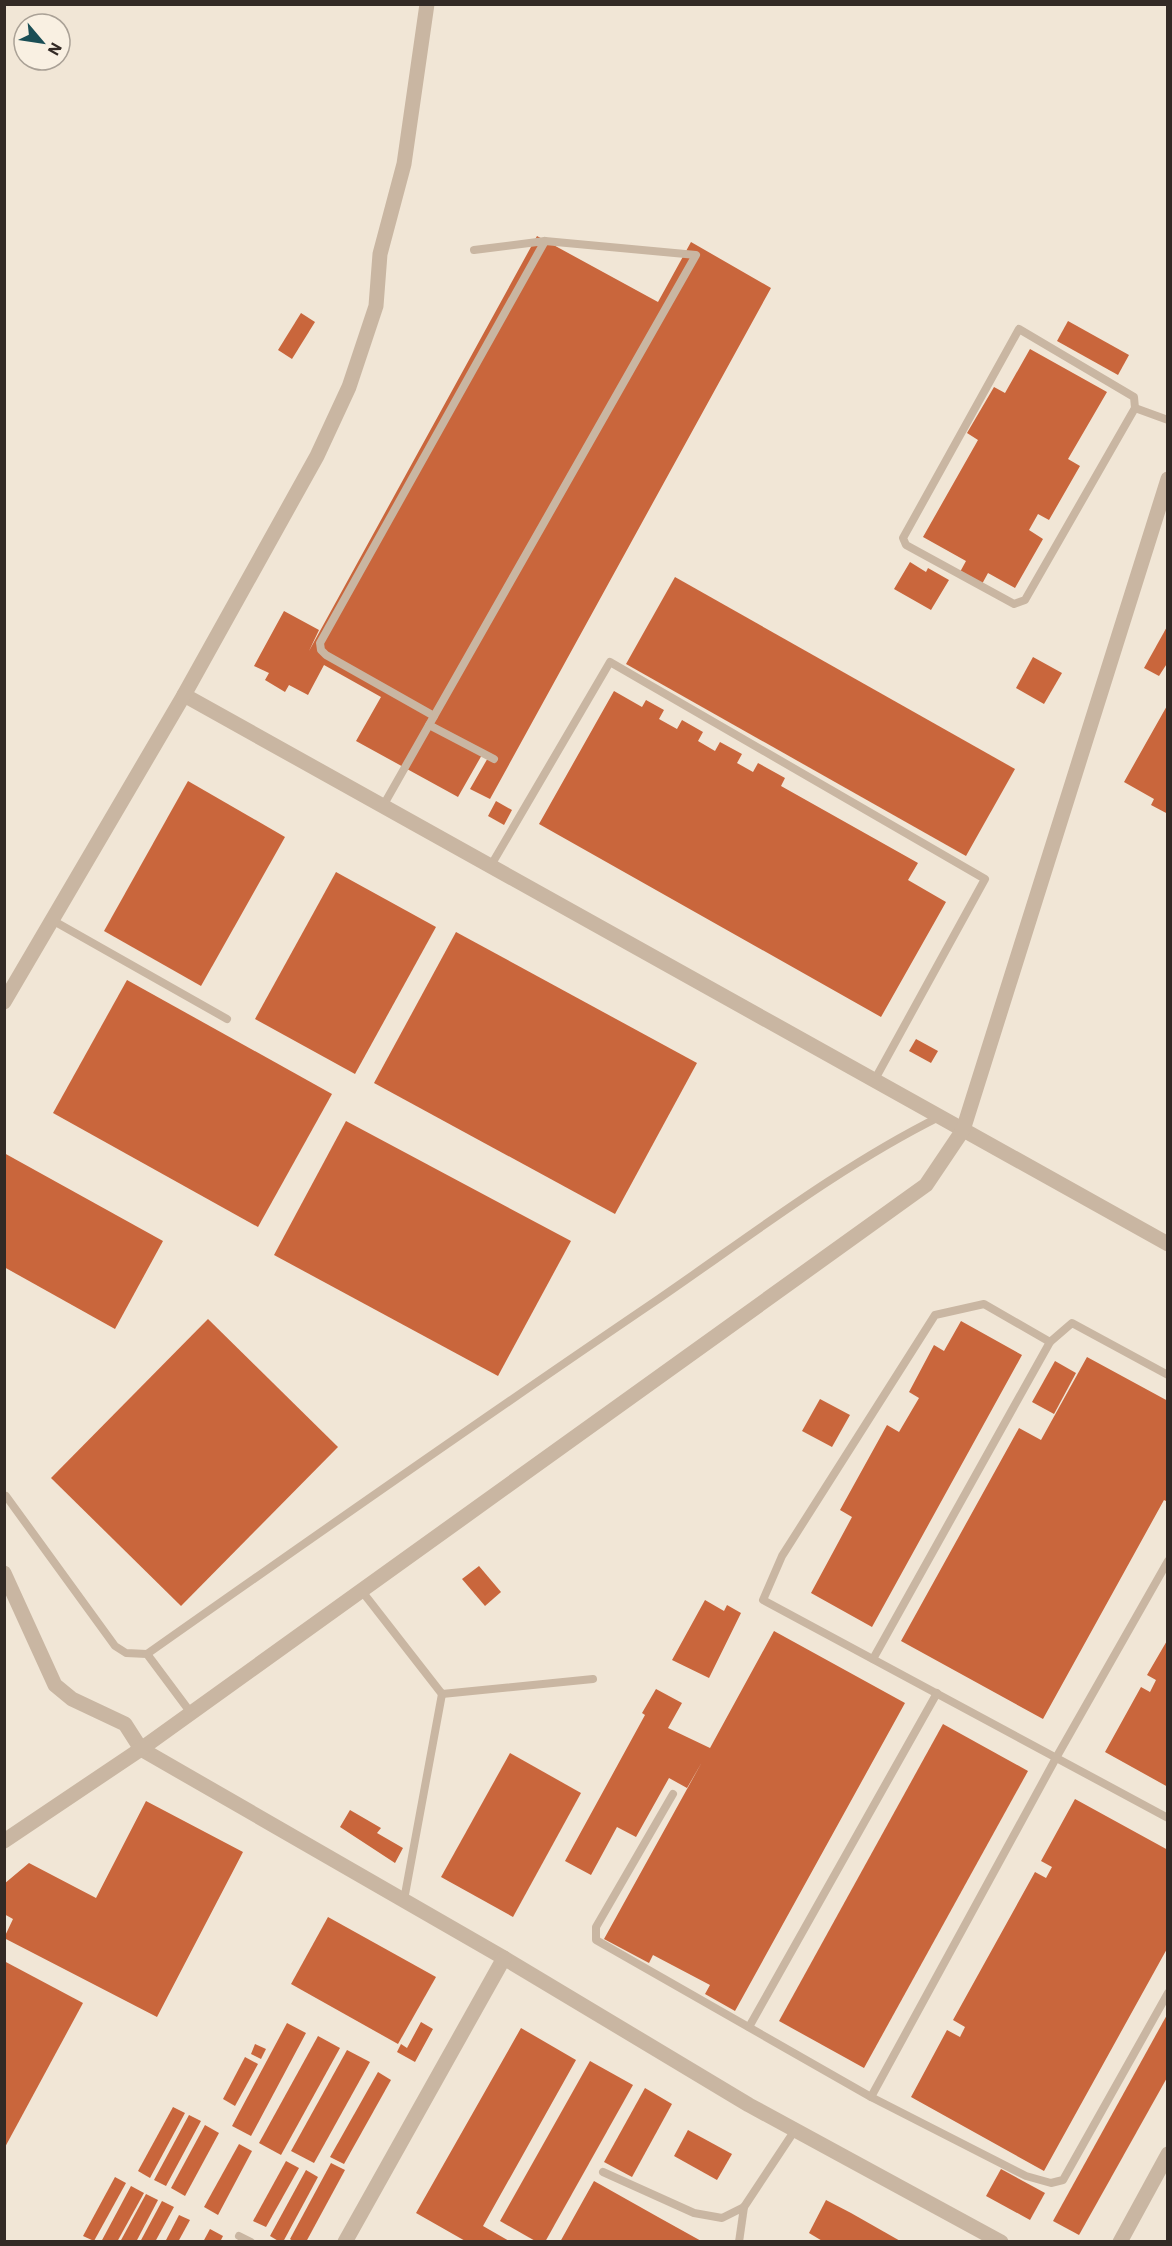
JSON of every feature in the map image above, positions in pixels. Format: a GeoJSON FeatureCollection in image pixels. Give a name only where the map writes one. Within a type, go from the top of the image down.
{"type":"FeatureCollection","features":[{"type":"Feature","properties":{"kind":"street"},"geometry":{"type":"LineString","coordinates":[[4,1002],[184,695],[317,456],[349,387],[376,306],[380,254],[405,164],[427,4]]}},
{"type":"Feature","properties":{"kind":"street"},"geometry":{"type":"LineString","coordinates":[[4,1841],[141,1749],[926,1185],[963,1130],[1162,513],[1167,479]]}},
{"type":"Feature","properties":{"kind":"street"},"geometry":{"type":"LineString","coordinates":[[184,695],[1167,1244]]}},
{"type":"Feature","properties":{"kind":"street"},"geometry":{"type":"LineString","coordinates":[[4,1573],[54,1685],[72,1699],[125,1724],[141,1749],[504,1958],[749,2105],[1001,2241]]}},
{"type":"Feature","properties":{"kind":"street"},"geometry":{"type":"LineString","coordinates":[[345,2241],[504,1958]]}},
{"type":"Feature","properties":{"kind":"street"},"geometry":{"type":"LineString","coordinates":[[1120,2241],[1167,2154]]}},
{"type":"Feature","properties":{"kind":"lane"},"geometry":{"type":"LineString","coordinates":[[434,716],[326,655],[321,650],[320,643],[545,241]]}},
{"type":"Feature","properties":{"kind":"lane"},"geometry":{"type":"LineString","coordinates":[[383,806],[696,255],[545,241],[474,250]]}},
{"type":"Feature","properties":{"kind":"lane"},"geometry":{"type":"LineString","coordinates":[[1019,329],[1134,396],[1135,408],[1025,600],[1014,604],[906,545],[903,538],[906,529],[1019,329]]}},
{"type":"Feature","properties":{"kind":"lane"},"geometry":{"type":"LineString","coordinates":[[1135,408],[1167,420]]}},
{"type":"Feature","properties":{"kind":"lane"},"geometry":{"type":"LineString","coordinates":[[490,867],[610,662],[985,879],[874,1081]]}},
{"type":"Feature","properties":{"kind":"lane"},"geometry":{"type":"LineString","coordinates":[[429,725],[494,759]]}},
{"type":"Feature","properties":{"kind":"lane"},"geometry":{"type":"LineString","coordinates":[[52,920],[227,1019]]}},
{"type":"Feature","properties":{"kind":"lane"},"geometry":{"type":"LineString","coordinates":[[6,1496],[115,1646],[126,1653],[147,1654],[507,1402],[774,1220],[888,1144],[939,1117]]}},
{"type":"Feature","properties":{"kind":"lane"},"geometry":{"type":"LineString","coordinates":[[1050,1342],[984,1304],[935,1315],[782,1556],[763,1599],[1167,1818]]}},
{"type":"Feature","properties":{"kind":"lane"},"geometry":{"type":"LineString","coordinates":[[873,1659],[1050,1342],[1072,1323],[1167,1376]]}},
{"type":"Feature","properties":{"kind":"lane"},"geometry":{"type":"LineString","coordinates":[[871,2097],[1056,1758],[1167,1562]]}},
{"type":"Feature","properties":{"kind":"lane"},"geometry":{"type":"LineString","coordinates":[[361,1590],[442,1694],[404,1900]]}},
{"type":"Feature","properties":{"kind":"lane"},"geometry":{"type":"LineString","coordinates":[[147,1654],[191,1713]]}},
{"type":"Feature","properties":{"kind":"lane"},"geometry":{"type":"LineString","coordinates":[[442,1694],[593,1679]]}},
{"type":"Feature","properties":{"kind":"lane"},"geometry":{"type":"LineString","coordinates":[[749,2027],[937,1693]]}},
{"type":"Feature","properties":{"kind":"lane"},"geometry":{"type":"LineString","coordinates":[[673,1794],[596,1927],[596,1940],[871,2097],[1026,2176],[1051,2183],[1063,2180],[1167,1993]]}},
{"type":"Feature","properties":{"kind":"lane"},"geometry":{"type":"LineString","coordinates":[[739,2241],[744,2207],[795,2130]]}},
{"type":"Feature","properties":{"kind":"lane"},"geometry":{"type":"LineString","coordinates":[[603,2172],[694,2213],[722,2218],[744,2207]]}},
{"type":"Feature","properties":{"kind":"lane"},"geometry":{"type":"LineString","coordinates":[[239,2236],[251,2241]]}},
{"type":"Feature","properties":{"kind":"building"},"geometry":{"type":"Polygon","coordinates":[[[537,236],[658,302],[691,242],[771,288],[490,799],[470,789],[489,756],[483,753],[458,797],[356,741],[381,697],[324,665],[308,695],[289,685],[285,692],[265,680],[269,673],[254,666],[284,611],[319,630],[309,651],[537,236]]]}},
{"type":"Feature","properties":{"kind":"building"},"geometry":{"type":"Polygon","coordinates":[[[301,313],[315,322],[292,359],[278,350],[301,313]]]}},
{"type":"Feature","properties":{"kind":"building"},"geometry":{"type":"Polygon","coordinates":[[[1068,321],[1129,355],[1118,375],[1057,341],[1068,321]]]}},
{"type":"Feature","properties":{"kind":"building"},"geometry":{"type":"Polygon","coordinates":[[[1030,349],[1107,392],[1068,459],[1080,466],[1049,520],[1038,514],[1029,530],[1043,539],[1015,588],[988,573],[982,584],[960,572],[966,561],[923,537],[978,440],[967,433],[994,387],[1005,393],[1030,349]]]}},
{"type":"Feature","properties":{"kind":"building"},"geometry":{"type":"Polygon","coordinates":[[[910,562],[926,572],[928,568],[949,580],[931,610],[894,589],[910,562]]]}},
{"type":"Feature","properties":{"kind":"building"},"geometry":{"type":"Polygon","coordinates":[[[675,577],[1015,769],[966,856],[626,664],[675,577]]]}},
{"type":"Feature","properties":{"kind":"building"},"geometry":{"type":"Polygon","coordinates":[[[1168,625],[1168,662],[1159,676],[1144,668],[1168,625]]]}},
{"type":"Feature","properties":{"kind":"building"},"geometry":{"type":"Polygon","coordinates":[[[1033,657],[1062,673],[1044,704],[1016,688],[1033,657]]]}},
{"type":"Feature","properties":{"kind":"building"},"geometry":{"type":"Polygon","coordinates":[[[614,691],[642,707],[646,700],[664,710],[659,719],[677,729],[682,720],[703,732],[698,741],[715,751],[720,742],[742,754],[737,763],[753,772],[758,763],[785,778],[781,786],[918,863],[908,880],[946,902],[881,1017],[539,824],[614,691]]]}},
{"type":"Feature","properties":{"kind":"building"},"geometry":{"type":"Polygon","coordinates":[[[1168,704],[1168,814],[1151,805],[1154,799],[1124,782],[1168,704]]]}},
{"type":"Feature","properties":{"kind":"building"},"geometry":{"type":"Polygon","coordinates":[[[188,781],[285,837],[201,986],[104,931],[188,781]]]}},
{"type":"Feature","properties":{"kind":"building"},"geometry":{"type":"Polygon","coordinates":[[[496,801],[512,810],[504,825],[488,816],[496,801]]]}},
{"type":"Feature","properties":{"kind":"building"},"geometry":{"type":"Polygon","coordinates":[[[336,872],[436,927],[355,1074],[255,1019],[336,872]]]}},
{"type":"Feature","properties":{"kind":"building"},"geometry":{"type":"Polygon","coordinates":[[[456,932],[697,1063],[615,1214],[374,1083],[456,932]]]}},
{"type":"Feature","properties":{"kind":"building"},"geometry":{"type":"Polygon","coordinates":[[[127,980],[332,1094],[258,1227],[53,1113],[127,980]]]}},
{"type":"Feature","properties":{"kind":"building"},"geometry":{"type":"Polygon","coordinates":[[[916,1039],[938,1051],[931,1063],[909,1051],[916,1039]]]}},
{"type":"Feature","properties":{"kind":"building"},"geometry":{"type":"Polygon","coordinates":[[[346,1121],[571,1241],[498,1376],[274,1255],[346,1121]]]}},
{"type":"Feature","properties":{"kind":"building"},"geometry":{"type":"Polygon","coordinates":[[[4,1153],[163,1241],[115,1329],[4,1267],[4,1153]]]}},
{"type":"Feature","properties":{"kind":"building"},"geometry":{"type":"Polygon","coordinates":[[[208,1319],[338,1447],[181,1606],[51,1478],[208,1319]]]}},
{"type":"Feature","properties":{"kind":"building"},"geometry":{"type":"Polygon","coordinates":[[[961,1321],[1022,1355],[872,1627],[811,1593],[852,1517],[840,1510],[887,1425],[899,1432],[919,1398],[909,1392],[934,1345],[944,1351],[961,1321]]]}},
{"type":"Feature","properties":{"kind":"building"},"geometry":{"type":"Polygon","coordinates":[[[1087,1357],[1168,1401],[1168,1502],[1164,1500],[1043,1719],[901,1641],[1019,1428],[1041,1440],[1087,1357]]]}},
{"type":"Feature","properties":{"kind":"building"},"geometry":{"type":"Polygon","coordinates":[[[1055,1361],[1076,1373],[1054,1414],[1032,1402],[1055,1361]]]}},
{"type":"Feature","properties":{"kind":"building"},"geometry":{"type":"Polygon","coordinates":[[[820,1399],[850,1415],[832,1447],[802,1431],[820,1399]]]}},
{"type":"Feature","properties":{"kind":"building"},"geometry":{"type":"Polygon","coordinates":[[[479,1566],[501,1592],[485,1606],[462,1579],[479,1566]]]}},
{"type":"Feature","properties":{"kind":"building"},"geometry":{"type":"Polygon","coordinates":[[[705,1600],[724,1611],[727,1605],[741,1613],[709,1678],[672,1660],[705,1600]]]}},
{"type":"Feature","properties":{"kind":"building"},"geometry":{"type":"Polygon","coordinates":[[[774,1631],[905,1703],[735,2011],[705,1994],[710,1985],[653,1955],[649,1963],[604,1939],[702,1762],[687,1788],[669,1778],[636,1837],[617,1827],[591,1875],[565,1861],[645,1715],[642,1713],[656,1689],[682,1703],[668,1728],[710,1748],[774,1631]]]}},
{"type":"Feature","properties":{"kind":"building"},"geometry":{"type":"Polygon","coordinates":[[[1168,1639],[1168,1787],[1105,1752],[1141,1687],[1150,1692],[1156,1680],[1147,1675],[1168,1639]]]}},
{"type":"Feature","properties":{"kind":"building"},"geometry":{"type":"Polygon","coordinates":[[[943,1724],[1028,1771],[864,2068],[779,2021],[943,1724]]]}},
{"type":"Feature","properties":{"kind":"building"},"geometry":{"type":"Polygon","coordinates":[[[510,1753],[581,1793],[513,1917],[441,1877],[510,1753]]]}},
{"type":"Feature","properties":{"kind":"building"},"geometry":{"type":"Polygon","coordinates":[[[1075,1799],[1168,1850],[1168,1947],[1044,2171],[911,2097],[947,2030],[960,2037],[965,2027],[953,2020],[1035,1872],[1046,1878],[1052,1867],[1041,1861],[1075,1799]]]}},
{"type":"Feature","properties":{"kind":"building"},"geometry":{"type":"Polygon","coordinates":[[[146,1801],[243,1852],[157,2017],[4,1938],[13,1919],[4,1914],[4,1884],[29,1863],[96,1898],[146,1801]]]}},
{"type":"Feature","properties":{"kind":"building"},"geometry":{"type":"Polygon","coordinates":[[[350,1810],[381,1828],[377,1833],[403,1848],[395,1863],[340,1827],[350,1810]]]}},
{"type":"Feature","properties":{"kind":"building"},"geometry":{"type":"Polygon","coordinates":[[[328,1917],[436,1977],[398,2044],[291,1984],[328,1917]]]}},
{"type":"Feature","properties":{"kind":"building"},"geometry":{"type":"Polygon","coordinates":[[[4,1961],[83,2003],[4,2149],[4,1961]]]}},
{"type":"Feature","properties":{"kind":"building"},"geometry":{"type":"Polygon","coordinates":[[[1168,2013],[1168,2076],[1079,2235],[1053,2221],[1168,2013]]]}},
{"type":"Feature","properties":{"kind":"building"},"geometry":{"type":"Polygon","coordinates":[[[421,2022],[433,2029],[415,2062],[397,2052],[401,2044],[407,2048],[421,2022]]]}},
{"type":"Feature","properties":{"kind":"building"},"geometry":{"type":"Polygon","coordinates":[[[287,2023],[306,2033],[251,2136],[232,2126],[287,2023]]]}},
{"type":"Feature","properties":{"kind":"building"},"geometry":{"type":"Polygon","coordinates":[[[521,2028],[576,2060],[483,2226],[511,2242],[467,2242],[416,2213],[521,2028]]]}},
{"type":"Feature","properties":{"kind":"building"},"geometry":{"type":"Polygon","coordinates":[[[318,2036],[340,2048],[281,2155],[259,2143],[318,2036]]]}},
{"type":"Feature","properties":{"kind":"building"},"geometry":{"type":"Polygon","coordinates":[[[255,2044],[266,2049],[261,2059],[251,2054],[255,2044]]]}},
{"type":"Feature","properties":{"kind":"building"},"geometry":{"type":"Polygon","coordinates":[[[347,2050],[370,2062],[314,2163],[291,2151],[347,2050]]]}},
{"type":"Feature","properties":{"kind":"building"},"geometry":{"type":"Polygon","coordinates":[[[245,2057],[258,2064],[235,2106],[223,2099],[245,2057]]]}},
{"type":"Feature","properties":{"kind":"building"},"geometry":{"type":"Polygon","coordinates":[[[590,2061],[633,2085],[545,2242],[537,2242],[500,2221],[590,2061]]]}},
{"type":"Feature","properties":{"kind":"building"},"geometry":{"type":"Polygon","coordinates":[[[378,2072],[391,2080],[344,2164],[330,2157],[378,2072]]]}},
{"type":"Feature","properties":{"kind":"building"},"geometry":{"type":"Polygon","coordinates":[[[645,2088],[672,2104],[632,2177],[604,2162],[645,2088]]]}},
{"type":"Feature","properties":{"kind":"building"},"geometry":{"type":"Polygon","coordinates":[[[173,2107],[185,2113],[150,2178],[138,2171],[173,2107]]]}},
{"type":"Feature","properties":{"kind":"building"},"geometry":{"type":"Polygon","coordinates":[[[189,2115],[201,2121],[166,2186],[154,2180],[189,2115]]]}},
{"type":"Feature","properties":{"kind":"building"},"geometry":{"type":"Polygon","coordinates":[[[205,2125],[219,2133],[185,2196],[171,2188],[205,2125]]]}},
{"type":"Feature","properties":{"kind":"building"},"geometry":{"type":"Polygon","coordinates":[[[688,2130],[732,2154],[717,2180],[674,2156],[688,2130]]]}},
{"type":"Feature","properties":{"kind":"building"},"geometry":{"type":"Polygon","coordinates":[[[239,2144],[252,2151],[218,2215],[204,2207],[239,2144]]]}},
{"type":"Feature","properties":{"kind":"building"},"geometry":{"type":"Polygon","coordinates":[[[286,2161],[299,2168],[266,2227],[253,2221],[286,2161]]]}},
{"type":"Feature","properties":{"kind":"building"},"geometry":{"type":"Polygon","coordinates":[[[331,2163],[345,2170],[306,2242],[294,2242],[290,2239],[331,2163]]]}},
{"type":"Feature","properties":{"kind":"building"},"geometry":{"type":"Polygon","coordinates":[[[1001,2169],[1045,2193],[1030,2220],[986,2196],[1001,2169]]]}},
{"type":"Feature","properties":{"kind":"building"},"geometry":{"type":"Polygon","coordinates":[[[306,2170],[318,2177],[283,2242],[280,2242],[270,2236],[306,2170]]]}},
{"type":"Feature","properties":{"kind":"building"},"geometry":{"type":"Polygon","coordinates":[[[115,2177],[126,2183],[94,2241],[83,2236],[115,2177]]]}},
{"type":"Feature","properties":{"kind":"building"},"geometry":{"type":"Polygon","coordinates":[[[594,2181],[658,2217],[703,2242],[560,2242],[594,2181]]]}},
{"type":"Feature","properties":{"kind":"building"},"geometry":{"type":"Polygon","coordinates":[[[131,2186],[144,2193],[117,2242],[101,2242],[131,2186]]]}},
{"type":"Feature","properties":{"kind":"building"},"geometry":{"type":"Polygon","coordinates":[[[146,2194],[158,2200],[136,2242],[120,2242],[146,2194]]]}},
{"type":"Feature","properties":{"kind":"building"},"geometry":{"type":"Polygon","coordinates":[[[826,2200],[902,2242],[824,2242],[809,2233],[826,2200]]]}},
{"type":"Feature","properties":{"kind":"building"},"geometry":{"type":"Polygon","coordinates":[[[162,2201],[174,2207],[155,2242],[140,2242],[162,2201]]]}},
{"type":"Feature","properties":{"kind":"building"},"geometry":{"type":"Polygon","coordinates":[[[179,2215],[190,2220],[178,2242],[165,2242],[179,2215]]]}},
{"type":"Feature","properties":{"kind":"building"},"geometry":{"type":"Polygon","coordinates":[[[210,2229],[223,2236],[220,2242],[203,2242],[210,2229]]]}}]}
